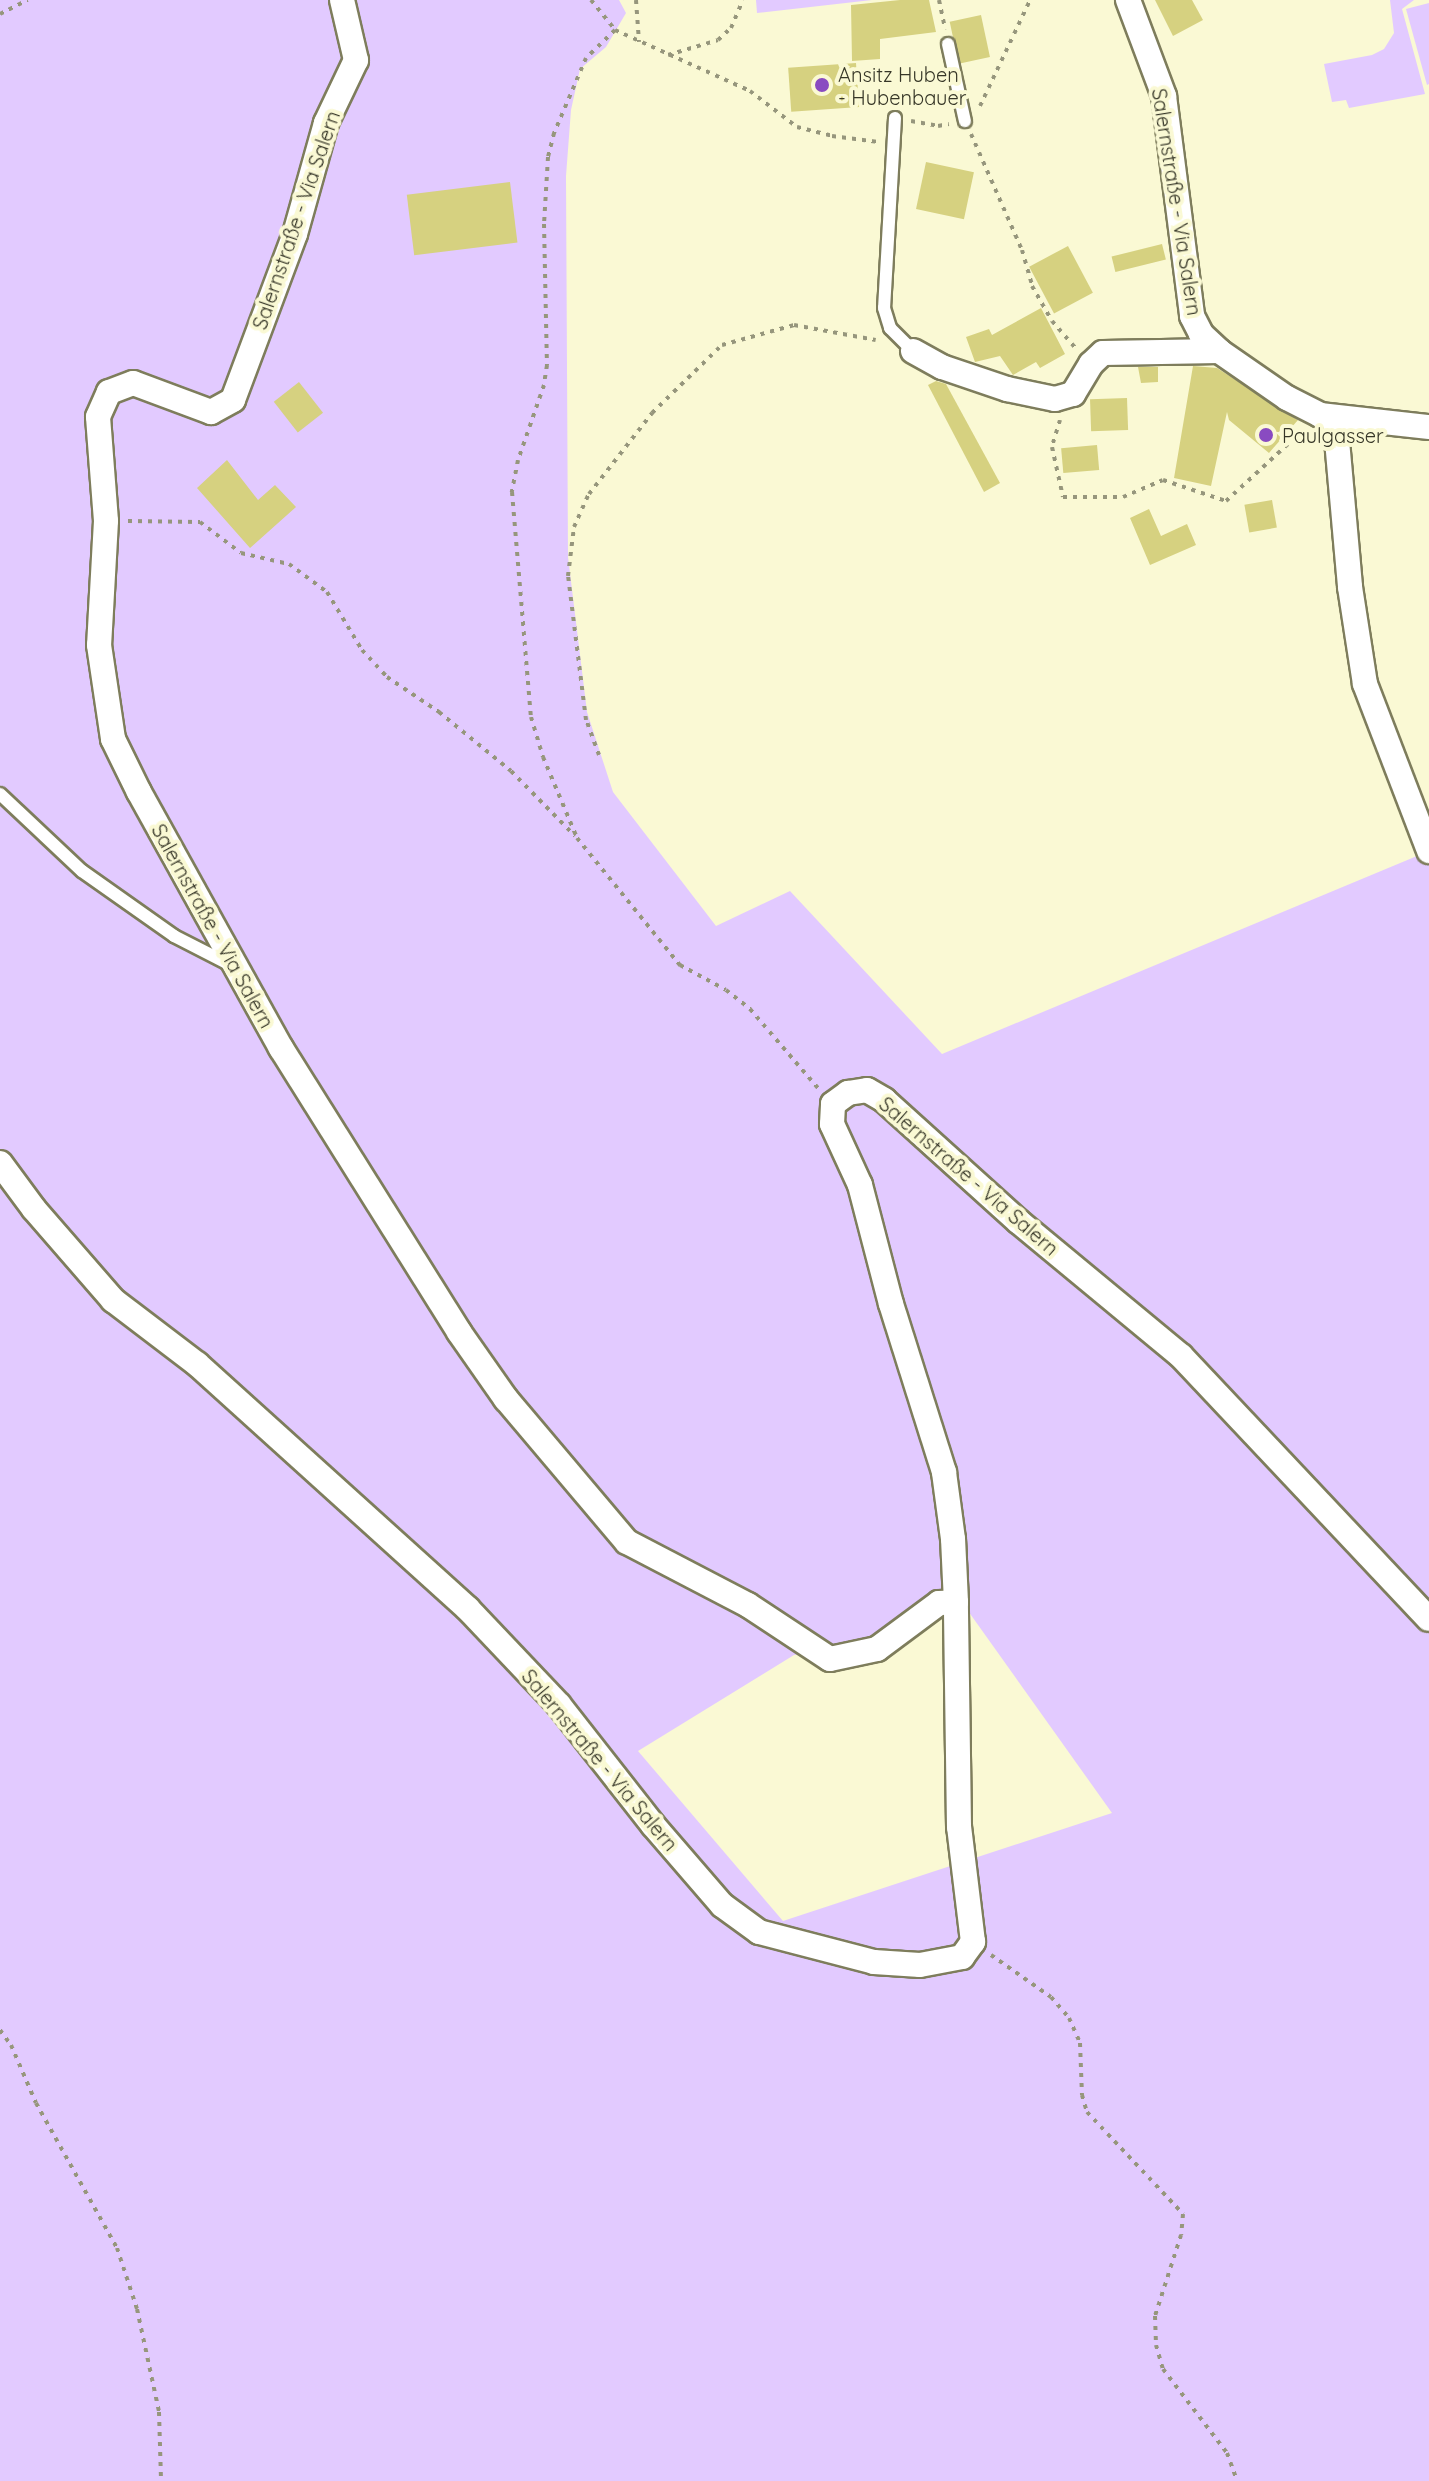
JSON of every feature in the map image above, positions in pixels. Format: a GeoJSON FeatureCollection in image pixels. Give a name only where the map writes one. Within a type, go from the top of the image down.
{"type":"FeatureCollection","features":[{"type":"Feature","properties":{"kind":"street","name":"Salernstraße - Via Salern"},"geometry":{"type":"LineString","coordinates":[[342,0],[356,60],[326,123],[295,234],[233,400],[211,412],[133,383],[109,392],[98,417],[106,521],[99,645],[113,739],[281,1048],[459,1332],[506,1399],[627,1542],[748,1605],[830,1659],[877,1649],[939,1603],[956,1602]]}},
{"type":"Feature","properties":{"kind":"street","name":"Salernstraße - Via Salern"},"geometry":{"type":"LineString","coordinates":[[1128,0],[1164,96],[1192,316],[1201,334],[1219,351],[1287,398],[1328,416]]}},
{"type":"Feature","properties":{"kind":"street"},"geometry":{"type":"LineString","coordinates":[[1174,351],[1192,316]]}},
{"type":"Feature","properties":{"kind":"street"},"geometry":{"type":"LineString","coordinates":[[913,351],[942,367],[1007,389],[1065,399],[1078,388],[1091,364],[1103,353],[1113,350],[1219,351]]}},
{"type":"Feature","properties":{"kind":"street"},"geometry":{"type":"LineString","coordinates":[[1429,427],[1328,416],[1365,684],[1429,851]]}},
{"type":"Feature","properties":{"kind":"street","name":"Salernstraße - Via Salern"},"geometry":{"type":"LineString","coordinates":[[833,1104],[848,1093],[867,1090],[884,1100],[1019,1222],[1181,1356],[1429,1619]]}},
{"type":"Feature","properties":{"kind":"street"},"geometry":{"type":"LineString","coordinates":[[833,1104],[832,1124],[860,1185],[891,1304],[944,1472],[953,1539],[956,1602],[959,1827],[973,1942]]}},
{"type":"Feature","properties":{"kind":"street","name":"Salernstraße - Via Salern"},"geometry":{"type":"LineString","coordinates":[[0,1163],[34,1209],[113,1300],[197,1364],[468,1609],[559,1705],[653,1825],[722,1905],[759,1932],[874,1962],[920,1965],[962,1957],[973,1942]]}},
{"type":"Feature","properties":{"kind":"lane"},"geometry":{"type":"LineString","coordinates":[[948,44],[965,121]]}},
{"type":"Feature","properties":{"kind":"lane"},"geometry":{"type":"LineString","coordinates":[[895,118],[884,308],[890,328],[913,351]]}},
{"type":"Feature","properties":{"kind":"lane"},"geometry":{"type":"LineString","coordinates":[[0,794],[82,871],[174,936],[236,967]]}},
{"type":"Feature","properties":{"kind":"path"},"geometry":{"type":"LineString","coordinates":[[0,14],[28,0]]}},
{"type":"Feature","properties":{"kind":"path"},"geometry":{"type":"LineString","coordinates":[[591,0],[615,30],[666,56],[750,91],[797,127],[832,136],[893,143]]}},
{"type":"Feature","properties":{"kind":"path"},"geometry":{"type":"LineString","coordinates":[[636,0],[639,42]]}},
{"type":"Feature","properties":{"kind":"path"},"geometry":{"type":"LineString","coordinates":[[666,56],[718,40],[731,28],[743,0]]}},
{"type":"Feature","properties":{"kind":"path"},"geometry":{"type":"LineString","coordinates":[[939,0],[948,44]]}},
{"type":"Feature","properties":{"kind":"path"},"geometry":{"type":"LineString","coordinates":[[895,118],[938,126],[965,121],[978,109],[1030,0]]}},
{"type":"Feature","properties":{"kind":"path"},"geometry":{"type":"LineString","coordinates":[[577,838],[543,757],[531,717],[512,492],[518,460],[544,385],[547,365],[544,224],[548,157],[554,133],[586,58],[615,30]]}},
{"type":"Feature","properties":{"kind":"path"},"geometry":{"type":"LineString","coordinates":[[965,121],[1022,250],[1032,286],[1052,321],[1091,364]]}},
{"type":"Feature","properties":{"kind":"path"},"geometry":{"type":"LineString","coordinates":[[599,755],[586,720],[568,576],[574,527],[589,494],[652,413],[722,345],[794,325],[842,331],[913,351]]}},
{"type":"Feature","properties":{"kind":"path"},"geometry":{"type":"LineString","coordinates":[[1065,399],[1052,447],[1063,497],[1123,497],[1163,480],[1226,501],[1328,416]]}},
{"type":"Feature","properties":{"kind":"path"},"geometry":{"type":"LineString","coordinates":[[106,521],[200,522],[241,553],[289,564],[327,592],[362,650],[387,677],[439,712],[511,771],[577,838],[680,965],[726,990],[750,1009],[833,1104]]}},
{"type":"Feature","properties":{"kind":"path"},"geometry":{"type":"LineString","coordinates":[[973,1942],[1051,1997],[1069,2018],[1080,2043],[1087,2112],[1183,2214],[1181,2235],[1155,2316],[1156,2345],[1163,2369],[1227,2453],[1237,2481]]}},
{"type":"Feature","properties":{"kind":"path"},"geometry":{"type":"LineString","coordinates":[[0,2030],[11,2045],[36,2103],[117,2248],[137,2309],[159,2412],[161,2481]]}},
{"type":"Feature","properties":{"kind":"shaded area"},"geometry":{"type":"Polygon","coordinates":[[[0,0],[619,0],[626,13],[606,47],[580,69],[571,110],[566,176],[568,557],[587,712],[613,792],[716,926],[790,891],[942,1054],[1429,851],[1429,2481],[0,2481],[0,0]],[[946,1580],[932,1607],[883,1640],[794,1655],[638,1751],[783,1921],[1112,1813],[946,1580]]]}},
{"type":"Feature","properties":{"kind":"shaded area"},"geometry":{"type":"Polygon","coordinates":[[[756,0],[872,0],[757,13],[756,0]]]}},
{"type":"Feature","properties":{"kind":"shaded area"},"geometry":{"type":"Polygon","coordinates":[[[1390,0],[1414,0],[1402,9],[1425,94],[1349,108],[1346,100],[1332,102],[1324,64],[1372,55],[1384,49],[1394,33],[1390,0]]]}},
{"type":"Feature","properties":{"kind":"shaded area"},"geometry":{"type":"Polygon","coordinates":[[[1429,3],[1429,84],[1427,85],[1406,9],[1429,3]]]}},
{"type":"Feature","properties":{"kind":"building"},"geometry":{"type":"Polygon","coordinates":[[[929,0],[936,32],[880,39],[880,59],[852,61],[851,5],[929,0]]]}},
{"type":"Feature","properties":{"kind":"building"},"geometry":{"type":"Polygon","coordinates":[[[1155,0],[1192,0],[1203,20],[1173,36],[1155,0]]]}},
{"type":"Feature","properties":{"kind":"building"},"geometry":{"type":"Polygon","coordinates":[[[981,15],[990,57],[959,64],[950,22],[981,15]]]}},
{"type":"Feature","properties":{"kind":"building","name":"Ansitz Huben - Hubenbauer"},"geometry":{"type":"Polygon","coordinates":[[[856,63],[859,107],[791,112],[788,68],[856,63]]]}},
{"type":"Feature","properties":{"kind":"building"},"geometry":{"type":"Polygon","coordinates":[[[926,162],[974,172],[964,219],[916,209],[926,162]]]}},
{"type":"Feature","properties":{"kind":"building"},"geometry":{"type":"Polygon","coordinates":[[[510,182],[517,243],[414,255],[407,195],[510,182]]]}},
{"type":"Feature","properties":{"kind":"building"},"geometry":{"type":"Polygon","coordinates":[[[1162,244],[1166,260],[1115,272],[1112,257],[1162,244]]]}},
{"type":"Feature","properties":{"kind":"building"},"geometry":{"type":"Polygon","coordinates":[[[1068,246],[1093,293],[1054,313],[1029,267],[1068,246]]]}},
{"type":"Feature","properties":{"kind":"building"},"geometry":{"type":"Polygon","coordinates":[[[1041,308],[1065,354],[1040,368],[1036,362],[1013,375],[1000,356],[975,362],[966,337],[989,329],[992,335],[1041,308]]]}},
{"type":"Feature","properties":{"kind":"building","name":"Paulgasser"},"geometry":{"type":"Polygon","coordinates":[[[1193,366],[1217,368],[1298,420],[1269,453],[1229,420],[1227,412],[1211,486],[1174,478],[1193,366]]]}},
{"type":"Feature","properties":{"kind":"building"},"geometry":{"type":"Polygon","coordinates":[[[1138,367],[1158,367],[1158,382],[1141,383],[1138,367]]]}},
{"type":"Feature","properties":{"kind":"building"},"geometry":{"type":"Polygon","coordinates":[[[936,381],[946,384],[1000,483],[984,492],[928,385],[936,381]]]}},
{"type":"Feature","properties":{"kind":"building"},"geometry":{"type":"Polygon","coordinates":[[[299,382],[323,413],[298,432],[274,402],[299,382]]]}},
{"type":"Feature","properties":{"kind":"building"},"geometry":{"type":"Polygon","coordinates":[[[1127,398],[1128,430],[1091,431],[1090,399],[1127,398]]]}},
{"type":"Feature","properties":{"kind":"building"},"geometry":{"type":"Polygon","coordinates":[[[1097,445],[1099,470],[1063,473],[1061,448],[1097,445]]]}},
{"type":"Feature","properties":{"kind":"building"},"geometry":{"type":"Polygon","coordinates":[[[227,460],[258,500],[275,485],[296,507],[250,548],[197,488],[227,460]]]}},
{"type":"Feature","properties":{"kind":"building"},"geometry":{"type":"Polygon","coordinates":[[[1272,500],[1277,528],[1249,532],[1244,505],[1272,500]]]}},
{"type":"Feature","properties":{"kind":"building"},"geometry":{"type":"Polygon","coordinates":[[[1149,509],[1161,536],[1187,524],[1196,545],[1150,565],[1130,518],[1149,509]]]}},
{"type":"Feature","properties":{"kind":"place","name":"Ansitz Huben - Hubenbauer"},"geometry":{"type":"Point","coordinates":[822,85]}},
{"type":"Feature","properties":{"kind":"place","name":"Paulgasser"},"geometry":{"type":"Point","coordinates":[1266,435]}}]}
